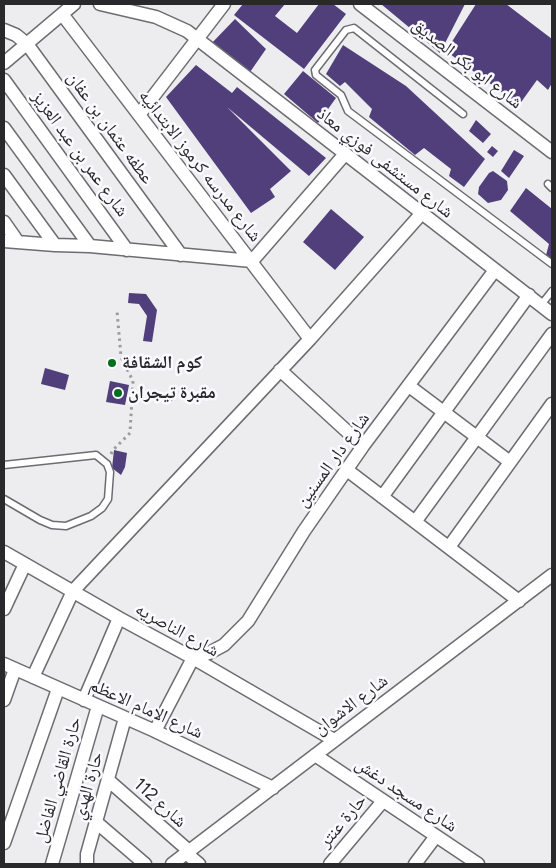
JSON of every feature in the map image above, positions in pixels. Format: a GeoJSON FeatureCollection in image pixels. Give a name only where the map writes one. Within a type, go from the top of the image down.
{"type":"FeatureCollection","features":[{"type":"Feature","properties":{"kind":"street"},"geometry":{"type":"LineString","coordinates":[[4,63],[74,4]]}},
{"type":"Feature","properties":{"kind":"street","name":"شارع مستشفى فوزي معاذ"},"geometry":{"type":"LineString","coordinates":[[100,4],[156,16],[187,31],[552,314]]}},
{"type":"Feature","properties":{"kind":"street"},"geometry":{"type":"LineString","coordinates":[[139,115],[224,4]]}},
{"type":"Feature","properties":{"kind":"street","name":"شارع ابو بكر الصديق"},"geometry":{"type":"LineString","coordinates":[[360,4],[552,152]]}},
{"type":"Feature","properties":{"kind":"street","name":"شارع مدرسه كرموز الابتدائيه"},"geometry":{"type":"LineString","coordinates":[[62,14],[310,338]]}},
{"type":"Feature","properties":{"kind":"street","name":"عطفه عثمان بن عفان"},"geometry":{"type":"LineString","coordinates":[[4,30],[16,35],[27,44],[181,255]]}},
{"type":"Feature","properties":{"kind":"street","name":"شارع عمر بن عبد العزيز"},"geometry":{"type":"LineString","coordinates":[[4,80],[127,250]]}},
{"type":"Feature","properties":{"kind":"street"},"geometry":{"type":"LineString","coordinates":[[4,128],[90,246]]}},
{"type":"Feature","properties":{"kind":"street"},"geometry":{"type":"LineString","coordinates":[[4,241],[90,246],[252,261],[345,154]]}},
{"type":"Feature","properties":{"kind":"street"},"geometry":{"type":"LineString","coordinates":[[4,176],[55,245]]}},
{"type":"Feature","properties":{"kind":"street"},"geometry":{"type":"LineString","coordinates":[[33,678],[73,592],[310,338],[422,213]]}},
{"type":"Feature","properties":{"kind":"street"},"geometry":{"type":"LineString","coordinates":[[4,222],[18,242]]}},
{"type":"Feature","properties":{"kind":"street","name":"شارع دار المسنين"},"geometry":{"type":"LineString","coordinates":[[193,658],[209,653],[224,645],[248,621],[304,531],[363,446],[495,270]]}},
{"type":"Feature","properties":{"kind":"street"},"geometry":{"type":"LineString","coordinates":[[382,496],[529,295]]}},
{"type":"Feature","properties":{"kind":"street"},"geometry":{"type":"LineString","coordinates":[[416,522],[552,334]]}},
{"type":"Feature","properties":{"kind":"street"},"geometry":{"type":"LineString","coordinates":[[280,370],[363,446]]}},
{"type":"Feature","properties":{"kind":"street"},"geometry":{"type":"LineString","coordinates":[[409,386],[510,462]]}},
{"type":"Feature","properties":{"kind":"street"},"geometry":{"type":"LineString","coordinates":[[449,547],[552,404]]}},
{"type":"Feature","properties":{"kind":"street"},"geometry":{"type":"LineString","coordinates":[[347,470],[519,601]]}},
{"type":"Feature","properties":{"kind":"street","name":"شارع الناصريه"},"geometry":{"type":"LineString","coordinates":[[4,552],[334,740]]}},
{"type":"Feature","properties":{"kind":"street"},"geometry":{"type":"LineString","coordinates":[[4,610],[25,564]]}},
{"type":"Feature","properties":{"kind":"street","name":"شارع الاشوان"},"geometry":{"type":"LineString","coordinates":[[172,864],[552,575]]}},
{"type":"Feature","properties":{"kind":"street","name":"حارة القاضي الفاضل"},"geometry":{"type":"LineString","coordinates":[[84,700],[118,618]]}},
{"type":"Feature","properties":{"kind":"street"},"geometry":{"type":"LineString","coordinates":[[155,730],[193,658]]}},
{"type":"Feature","properties":{"kind":"street"},"geometry":{"type":"LineString","coordinates":[[4,700],[10,667]]}},
{"type":"Feature","properties":{"kind":"street","name":"شارع الامام الاعظم"},"geometry":{"type":"LineString","coordinates":[[10,667],[155,730],[273,788]]}},
{"type":"Feature","properties":{"kind":"street"},"geometry":{"type":"LineString","coordinates":[[4,843],[58,689]]}},
{"type":"Feature","properties":{"kind":"street","name":"حارة القاضي الفاضل"},"geometry":{"type":"LineString","coordinates":[[52,864],[98,706]]}},
{"type":"Feature","properties":{"kind":"street","name":"حارة الهدي"},"geometry":{"type":"LineString","coordinates":[[87,864],[87,854],[126,718]]}},
{"type":"Feature","properties":{"kind":"street","name":"شارع مسجد دغش"},"geometry":{"type":"LineString","coordinates":[[315,755],[478,864]]}},
{"type":"Feature","properties":{"kind":"street","name":"شارع 112"},"geometry":{"type":"LineString","coordinates":[[108,780],[199,864]]}},
{"type":"Feature","properties":{"kind":"street","name":"حارة عنتر"},"geometry":{"type":"LineString","coordinates":[[330,864],[383,801]]}},
{"type":"Feature","properties":{"kind":"street"},"geometry":{"type":"LineString","coordinates":[[96,822],[145,864]]}},
{"type":"Feature","properties":{"kind":"street"},"geometry":{"type":"LineString","coordinates":[[414,864],[436,836]]}},
{"type":"Feature","properties":{"kind":"lane"},"geometry":{"type":"LineString","coordinates":[[463,114],[354,28],[346,30],[314,70],[316,75],[341,95],[348,110],[552,264]]}},
{"type":"Feature","properties":{"kind":"lane"},"geometry":{"type":"LineString","coordinates":[[541,305],[552,291]]}},
{"type":"Feature","properties":{"kind":"lane"},"geometry":{"type":"LineString","coordinates":[[4,465],[96,455],[107,464],[110,472],[108,499],[102,508],[91,516],[66,526],[52,525],[40,520],[4,499]]}},
{"type":"Feature","properties":{"kind":"path"},"geometry":{"type":"LineString","coordinates":[[107,464],[113,450],[130,433],[134,381],[121,357],[117,311]]}},
{"type":"Feature","properties":{"kind":"building"},"geometry":{"type":"Polygon","coordinates":[[[243,4],[285,4],[275,16],[297,33],[319,4],[333,4],[346,14],[304,69],[234,15],[243,4]]]}},
{"type":"Feature","properties":{"kind":"building"},"geometry":{"type":"Polygon","coordinates":[[[381,4],[465,4],[440,53],[381,4]]]}},
{"type":"Feature","properties":{"kind":"building"},"geometry":{"type":"Polygon","coordinates":[[[476,4],[506,4],[552,39],[552,83],[548,90],[537,80],[519,105],[446,51],[476,4]]]}},
{"type":"Feature","properties":{"kind":"building"},"geometry":{"type":"Polygon","coordinates":[[[235,19],[266,49],[248,75],[209,46],[235,19]]]}},
{"type":"Feature","properties":{"kind":"building"},"geometry":{"type":"Polygon","coordinates":[[[343,45],[406,86],[485,159],[464,187],[449,176],[451,169],[424,148],[415,155],[369,117],[372,109],[345,82],[340,86],[326,74],[343,45]]]}},
{"type":"Feature","properties":{"kind":"building"},"geometry":{"type":"Polygon","coordinates":[[[196,65],[232,93],[237,87],[326,158],[309,176],[227,107],[291,171],[270,189],[275,197],[251,213],[166,97],[196,65]]]}},
{"type":"Feature","properties":{"kind":"building"},"geometry":{"type":"Polygon","coordinates":[[[303,71],[336,98],[318,123],[284,94],[303,71]]]}},
{"type":"Feature","properties":{"kind":"building"},"geometry":{"type":"Polygon","coordinates":[[[476,120],[491,134],[483,143],[469,131],[476,120]]]}},
{"type":"Feature","properties":{"kind":"building"},"geometry":{"type":"Polygon","coordinates":[[[492,146],[498,151],[493,157],[487,152],[492,146]]]}},
{"type":"Feature","properties":{"kind":"building"},"geometry":{"type":"Polygon","coordinates":[[[514,150],[524,156],[509,178],[501,171],[514,150]]]}},
{"type":"Feature","properties":{"kind":"building"},"geometry":{"type":"Polygon","coordinates":[[[493,171],[507,181],[508,190],[501,200],[488,203],[478,194],[479,187],[489,173],[493,171]]]}},
{"type":"Feature","properties":{"kind":"building"},"geometry":{"type":"Polygon","coordinates":[[[526,188],[552,209],[552,264],[545,259],[549,244],[510,211],[526,188]]]}},
{"type":"Feature","properties":{"kind":"building"},"geometry":{"type":"Polygon","coordinates":[[[331,209],[364,237],[335,270],[303,242],[331,209]]]}},
{"type":"Feature","properties":{"kind":"building"},"geometry":{"type":"Polygon","coordinates":[[[129,293],[146,294],[157,310],[152,342],[143,341],[147,316],[139,304],[128,303],[129,293]]]}},
{"type":"Feature","properties":{"kind":"building"},"geometry":{"type":"Polygon","coordinates":[[[45,368],[69,375],[65,390],[41,384],[45,368]]]}},
{"type":"Feature","properties":{"kind":"building","name":"مقبرة تيجران"},"geometry":{"type":"Polygon","coordinates":[[[110,381],[129,385],[125,405],[106,402],[110,381]]]}},
{"type":"Feature","properties":{"kind":"building"},"geometry":{"type":"Polygon","coordinates":[[[166,392],[174,393],[172,401],[165,399],[166,392]]]}},
{"type":"Feature","properties":{"kind":"building"},"geometry":{"type":"Polygon","coordinates":[[[114,450],[127,453],[125,467],[121,475],[112,468],[114,450]]]}},
{"type":"Feature","properties":{"kind":"place","name":"كوم الشقافة"},"geometry":{"type":"Point","coordinates":[112,363]}},
{"type":"Feature","properties":{"kind":"place","name":"مقبرة تيجران"},"geometry":{"type":"Point","coordinates":[118,393]}}]}
